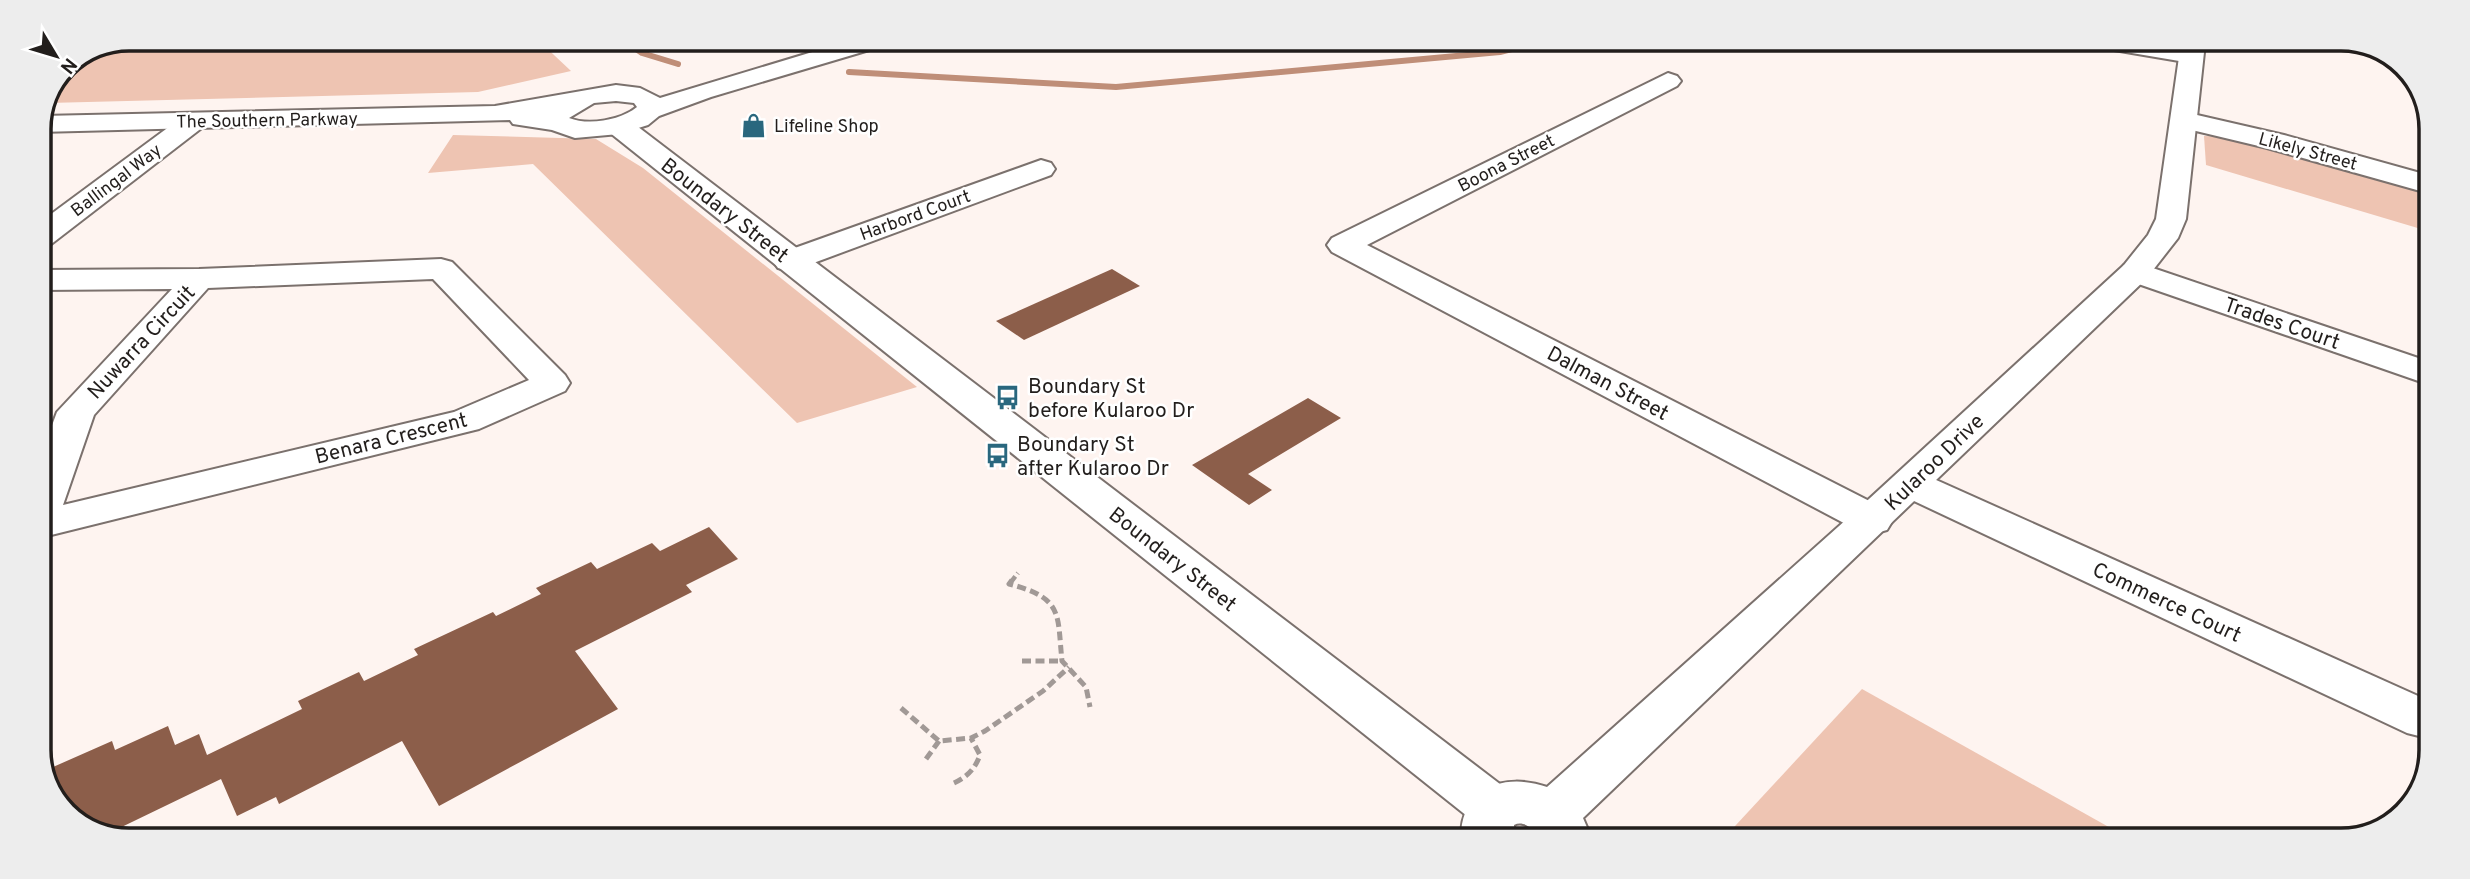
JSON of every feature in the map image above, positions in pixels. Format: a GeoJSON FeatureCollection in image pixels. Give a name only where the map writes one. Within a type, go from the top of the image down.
{"type":"FeatureCollection","features":[{"type":"Feature","properties":{"kind":"street"},"geometry":{"type":"LineString","coordinates":[[632,110],[717,73],[793,51]]}},
{"type":"Feature","properties":{"kind":"street"},"geometry":{"type":"LineString","coordinates":[[632,110],[839,51]]}},
{"type":"Feature","properties":{"kind":"street","name":"Kularoo Drive"},"geometry":{"type":"LineString","coordinates":[[1559,826],[1872,520],[2135,272],[2162,238],[2171,219],[2192,51]]}},
{"type":"Feature","properties":{"kind":"street","name":"Boona Street"},"geometry":{"type":"LineString","coordinates":[[1343,245],[1668,81]]}},
{"type":"Feature","properties":{"kind":"street","name":"The Southern Parkway"},"geometry":{"type":"LineString","coordinates":[[51,124],[565,113],[575,130],[632,110]]}},
{"type":"Feature","properties":{"kind":"street","name":"Boundary Street"},"geometry":{"type":"LineString","coordinates":[[632,110],[789,261],[1491,824]]}},
{"type":"Feature","properties":{"kind":"street","name":"Likely Street"},"geometry":{"type":"LineString","coordinates":[[2184,120],[2274,141],[2419,182]]}},
{"type":"Feature","properties":{"kind":"street","name":"Ballingal Way"},"geometry":{"type":"LineString","coordinates":[[51,229],[194,121]]}},
{"type":"Feature","properties":{"kind":"street","name":"Harbord Court"},"geometry":{"type":"LineString","coordinates":[[789,261],[1041,169]]}},
{"type":"Feature","properties":{"kind":"street","name":"Dalman Street"},"geometry":{"type":"LineString","coordinates":[[1343,245],[1872,520]]}},
{"type":"Feature","properties":{"kind":"street","name":"Benara Crescent"},"geometry":{"type":"LineString","coordinates":[[51,521],[466,421],[552,383],[441,269],[199,279]]}},
{"type":"Feature","properties":{"kind":"street","name":"Trades Court"},"geometry":{"type":"LineString","coordinates":[[2135,272],[2419,370]]}},
{"type":"Feature","properties":{"kind":"street","name":"Nuwarra Circuit"},"geometry":{"type":"LineString","coordinates":[[51,280],[199,279]]}},
{"type":"Feature","properties":{"kind":"street","name":"Nuwarra Circuit"},"geometry":{"type":"LineString","coordinates":[[51,480],[76,412],[199,279]]}},
{"type":"Feature","properties":{"kind":"street","name":"Commerce Court"},"geometry":{"type":"LineString","coordinates":[[1911,484],[2419,718]]}},
{"type":"Feature","properties":{"kind":"street"},"geometry":{"type":"LineString","coordinates":[[1491,824],[1504,804],[1529,802],[1559,826]]}},
{"type":"Feature","properties":{"kind":"path"},"geometry":{"type":"LineString","coordinates":[[1018,573],[1009,584],[1038,594],[1055,609],[1062,632],[1062,661]]}},
{"type":"Feature","properties":{"kind":"path"},"geometry":{"type":"LineString","coordinates":[[1022,661],[1062,661],[1090,692],[1090,707]]}},
{"type":"Feature","properties":{"kind":"path"},"geometry":{"type":"LineString","coordinates":[[901,708],[939,741],[971,738],[1029,702],[1069,667]]}},
{"type":"Feature","properties":{"kind":"path"},"geometry":{"type":"LineString","coordinates":[[954,783],[964,779],[977,765],[980,755],[971,738]]}},
{"type":"Feature","properties":{"kind":"path"},"geometry":{"type":"LineString","coordinates":[[926,759],[939,741]]}},
{"type":"Feature","properties":{"kind":"shaded area"},"geometry":{"type":"Polygon","coordinates":[[[128,51],[550,51],[571,71],[478,92],[56,103],[61,91],[91,91],[91,61],[113,52],[128,51]]]}},
{"type":"Feature","properties":{"kind":"shaded area"},"geometry":{"type":"Polygon","coordinates":[[[453,135],[596,139],[643,168],[917,387],[797,423],[533,164],[428,173],[453,135]]]}},
{"type":"Feature","properties":{"kind":"shaded area"},"geometry":{"type":"Polygon","coordinates":[[[2204,136],[2233,137],[2419,187],[2419,228],[2206,165],[2204,136]]]}},
{"type":"Feature","properties":{"kind":"shaded area"},"geometry":{"type":"Polygon","coordinates":[[[1862,689],[2111,828],[1733,828],[1862,689]]]}},
{"type":"Feature","properties":{"kind":"building"},"geometry":{"type":"Polygon","coordinates":[[[1112,269],[1140,286],[1024,340],[996,321],[1112,269]]]}},
{"type":"Feature","properties":{"kind":"building"},"geometry":{"type":"Polygon","coordinates":[[[1308,398],[1341,418],[1248,474],[1272,490],[1249,505],[1192,465],[1308,398]]]}},
{"type":"Feature","properties":{"kind":"building"},"geometry":{"type":"Polygon","coordinates":[[[709,527],[738,559],[686,585],[692,592],[575,651],[618,709],[439,806],[402,741],[279,804],[276,797],[237,816],[221,779],[121,828],[94,820],[77,809],[61,789],[55,775],[52,767],[112,741],[115,750],[168,726],[175,745],[199,734],[207,755],[302,709],[298,701],[359,672],[364,681],[418,655],[414,649],[493,612],[496,616],[541,594],[536,588],[591,562],[597,569],[652,543],[660,551],[709,527]]]}},
{"type":"Feature","properties":{"kind":"waterway"},"geometry":{"type":"LineString","coordinates":[[639,51],[678,64]]}},
{"type":"Feature","properties":{"kind":"waterway"},"geometry":{"type":"LineString","coordinates":[[849,72],[1116,87],[1504,51]]}},
{"type":"Feature","properties":{"kind":"place","name":"Lifeline Shop"},"geometry":{"type":"Point","coordinates":[754,126]}},
{"type":"Feature","properties":{"kind":"place","name":"Boundary St before Kularoo Dr"},"geometry":{"type":"Point","coordinates":[1008,398]}},
{"type":"Feature","properties":{"kind":"place","name":"Boundary St after Kularoo Dr"},"geometry":{"type":"Point","coordinates":[997,456]}}]}
